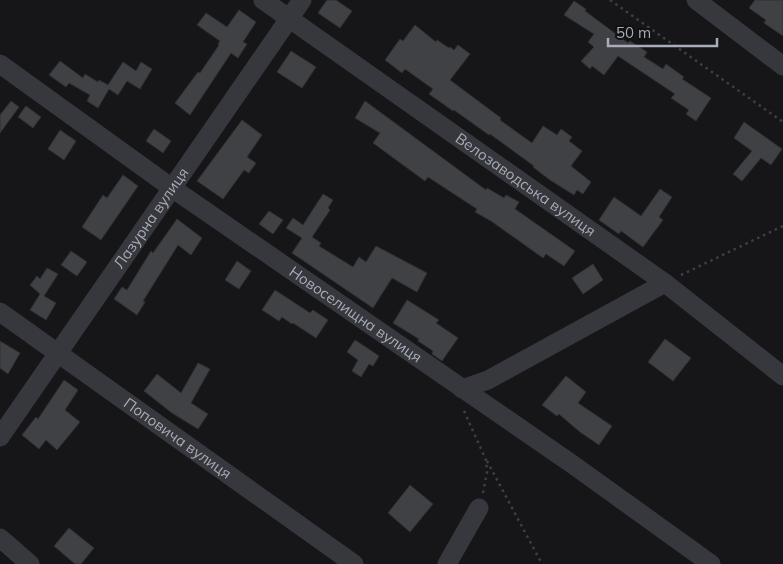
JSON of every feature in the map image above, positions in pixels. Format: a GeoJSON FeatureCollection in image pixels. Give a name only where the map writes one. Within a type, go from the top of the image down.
{"type":"FeatureCollection","features":[{"type":"Feature","properties":{"kind":"street","name":"Велозаводська вулиця"},"geometry":{"type":"LineString","coordinates":[[263,0],[665,283],[783,376]]}},
{"type":"Feature","properties":{"kind":"street","name":"Лазурна вулиця"},"geometry":{"type":"LineString","coordinates":[[0,437],[302,0]]}},
{"type":"Feature","properties":{"kind":"street"},"geometry":{"type":"LineString","coordinates":[[696,0],[783,66]]}},
{"type":"Feature","properties":{"kind":"street","name":"Новоселищна вулиця"},"geometry":{"type":"LineString","coordinates":[[0,64],[172,188],[572,464],[711,564]]}},
{"type":"Feature","properties":{"kind":"street"},"geometry":{"type":"LineString","coordinates":[[462,389],[488,380],[665,283]]}},
{"type":"Feature","properties":{"kind":"street","name":"Поповича вулиця"},"geometry":{"type":"LineString","coordinates":[[0,312],[354,564]]}},
{"type":"Feature","properties":{"kind":"street"},"geometry":{"type":"LineString","coordinates":[[448,564],[479,508]]}},
{"type":"Feature","properties":{"kind":"street"},"geometry":{"type":"LineString","coordinates":[[0,538],[30,564]]}},
{"type":"Feature","properties":{"kind":"path"},"geometry":{"type":"LineString","coordinates":[[610,0],[783,122]]}},
{"type":"Feature","properties":{"kind":"path"},"geometry":{"type":"LineString","coordinates":[[665,283],[783,226]]}},
{"type":"Feature","properties":{"kind":"path"},"geometry":{"type":"LineString","coordinates":[[462,389],[458,398],[486,460],[542,564]]}},
{"type":"Feature","properties":{"kind":"path"},"geometry":{"type":"LineString","coordinates":[[479,508],[487,472],[486,460]]}},
{"type":"Feature","properties":{"kind":"building"},"geometry":{"type":"Polygon","coordinates":[[[327,0],[336,0],[352,11],[340,28],[318,13],[327,0]]]}},
{"type":"Feature","properties":{"kind":"building"},"geometry":{"type":"Polygon","coordinates":[[[755,0],[783,0],[783,36],[764,23],[766,20],[749,8],[755,0]]]}},
{"type":"Feature","properties":{"kind":"building"},"geometry":{"type":"Polygon","coordinates":[[[574,1],[628,43],[630,41],[647,52],[644,57],[663,69],[666,64],[684,77],[682,79],[711,98],[696,121],[686,114],[689,110],[671,98],[675,94],[618,56],[604,75],[592,66],[590,69],[581,61],[594,47],[588,42],[594,34],[564,15],[574,1]]]}},
{"type":"Feature","properties":{"kind":"building"},"geometry":{"type":"Polygon","coordinates":[[[239,10],[256,22],[243,42],[247,44],[238,58],[231,53],[190,115],[175,103],[198,72],[200,73],[220,41],[197,25],[206,13],[227,27],[239,10]]]}},
{"type":"Feature","properties":{"kind":"building"},"geometry":{"type":"Polygon","coordinates":[[[415,25],[436,42],[437,40],[454,50],[458,45],[470,54],[450,80],[532,143],[543,126],[557,135],[561,129],[572,137],[569,141],[582,151],[571,166],[591,182],[583,194],[577,190],[574,195],[550,180],[490,134],[429,94],[433,89],[405,69],[402,73],[385,60],[400,39],[403,41],[415,25]]]}},
{"type":"Feature","properties":{"kind":"building"},"geometry":{"type":"Polygon","coordinates":[[[291,51],[316,67],[302,88],[277,72],[291,51]]]}},
{"type":"Feature","properties":{"kind":"building"},"geometry":{"type":"Polygon","coordinates":[[[60,61],[83,78],[85,74],[98,82],[99,80],[108,85],[123,62],[136,71],[141,62],[152,69],[140,89],[127,81],[118,95],[109,89],[98,108],[87,101],[90,95],[69,83],[66,87],[49,75],[60,61]]]}},
{"type":"Feature","properties":{"kind":"building"},"geometry":{"type":"Polygon","coordinates":[[[11,101],[19,107],[0,133],[0,115],[11,101]]]}},
{"type":"Feature","properties":{"kind":"building"},"geometry":{"type":"Polygon","coordinates":[[[365,101],[486,190],[487,188],[504,198],[506,195],[519,202],[515,209],[575,251],[564,266],[546,254],[543,258],[491,221],[475,212],[477,209],[428,177],[425,181],[373,143],[380,133],[355,118],[365,101]]]}},
{"type":"Feature","properties":{"kind":"building"},"geometry":{"type":"Polygon","coordinates":[[[26,106],[41,117],[33,128],[18,117],[26,106]]]}},
{"type":"Feature","properties":{"kind":"building"},"geometry":{"type":"Polygon","coordinates":[[[242,120],[262,135],[247,157],[256,163],[249,173],[244,170],[223,199],[197,181],[242,120]]]}},
{"type":"Feature","properties":{"kind":"building"},"geometry":{"type":"Polygon","coordinates":[[[744,122],[782,149],[771,165],[761,158],[742,181],[733,174],[752,151],[734,138],[744,122]]]}},
{"type":"Feature","properties":{"kind":"building"},"geometry":{"type":"Polygon","coordinates":[[[154,129],[171,141],[163,153],[146,141],[154,129]]]}},
{"type":"Feature","properties":{"kind":"building"},"geometry":{"type":"Polygon","coordinates":[[[60,130],[76,141],[64,160],[48,149],[60,130]]]}},
{"type":"Feature","properties":{"kind":"building"},"geometry":{"type":"Polygon","coordinates":[[[123,175],[138,186],[101,240],[82,227],[103,195],[107,198],[123,175]]]}},
{"type":"Feature","properties":{"kind":"building"},"geometry":{"type":"Polygon","coordinates":[[[660,189],[672,197],[659,217],[663,220],[643,247],[621,231],[619,234],[599,220],[614,197],[641,216],[660,189]]]}},
{"type":"Feature","properties":{"kind":"building"},"geometry":{"type":"Polygon","coordinates":[[[323,194],[333,200],[328,208],[330,210],[312,237],[321,243],[319,246],[353,267],[359,257],[366,262],[376,246],[427,273],[417,292],[392,278],[373,308],[292,253],[302,238],[286,228],[293,218],[303,225],[323,194]]]}},
{"type":"Feature","properties":{"kind":"building"},"geometry":{"type":"Polygon","coordinates":[[[269,211],[283,220],[273,234],[259,224],[269,211]]]}},
{"type":"Feature","properties":{"kind":"building"},"geometry":{"type":"Polygon","coordinates":[[[177,219],[202,238],[191,255],[178,245],[143,301],[145,302],[137,315],[114,299],[122,287],[127,290],[151,251],[153,253],[177,219]]]}},
{"type":"Feature","properties":{"kind":"building"},"geometry":{"type":"Polygon","coordinates":[[[71,251],[87,262],[77,276],[61,265],[71,251]]]}},
{"type":"Feature","properties":{"kind":"building"},"geometry":{"type":"Polygon","coordinates":[[[237,261],[251,271],[239,289],[225,280],[237,261]]]}},
{"type":"Feature","properties":{"kind":"building"},"geometry":{"type":"Polygon","coordinates":[[[593,264],[603,280],[583,294],[572,278],[593,264]]]}},
{"type":"Feature","properties":{"kind":"building"},"geometry":{"type":"Polygon","coordinates":[[[47,268],[58,274],[44,296],[56,303],[46,320],[30,310],[40,294],[30,285],[37,276],[40,279],[47,268]]]}},
{"type":"Feature","properties":{"kind":"building"},"geometry":{"type":"Polygon","coordinates":[[[275,290],[310,313],[313,310],[328,320],[316,338],[282,317],[279,321],[262,310],[275,290]]]}},
{"type":"Feature","properties":{"kind":"building"},"geometry":{"type":"Polygon","coordinates":[[[407,300],[439,320],[436,323],[458,338],[442,361],[432,354],[433,351],[418,341],[419,339],[393,323],[407,300]]]}},
{"type":"Feature","properties":{"kind":"building"},"geometry":{"type":"Polygon","coordinates":[[[665,339],[691,358],[673,381],[648,362],[665,339]]]}},
{"type":"Feature","properties":{"kind":"building"},"geometry":{"type":"Polygon","coordinates":[[[355,340],[379,356],[373,366],[369,364],[361,377],[352,371],[358,360],[347,352],[355,340]]]}},
{"type":"Feature","properties":{"kind":"building"},"geometry":{"type":"Polygon","coordinates":[[[0,341],[20,353],[8,374],[0,368],[0,341]]]}},
{"type":"Feature","properties":{"kind":"building"},"geometry":{"type":"Polygon","coordinates":[[[198,363],[210,369],[191,403],[208,414],[198,429],[172,413],[144,391],[157,374],[181,393],[198,363]]]}},
{"type":"Feature","properties":{"kind":"building"},"geometry":{"type":"Polygon","coordinates":[[[566,376],[586,392],[578,403],[612,426],[599,445],[559,414],[557,416],[542,405],[566,376]]]}},
{"type":"Feature","properties":{"kind":"building"},"geometry":{"type":"Polygon","coordinates":[[[64,380],[78,390],[65,410],[80,422],[57,450],[46,440],[39,449],[22,435],[36,417],[38,419],[64,380]]]}},
{"type":"Feature","properties":{"kind":"building"},"geometry":{"type":"Polygon","coordinates":[[[410,485],[433,504],[410,532],[388,513],[410,485]]]}},
{"type":"Feature","properties":{"kind":"building"},"geometry":{"type":"Polygon","coordinates":[[[69,528],[94,548],[81,564],[75,564],[54,546],[69,528]]]}}]}
